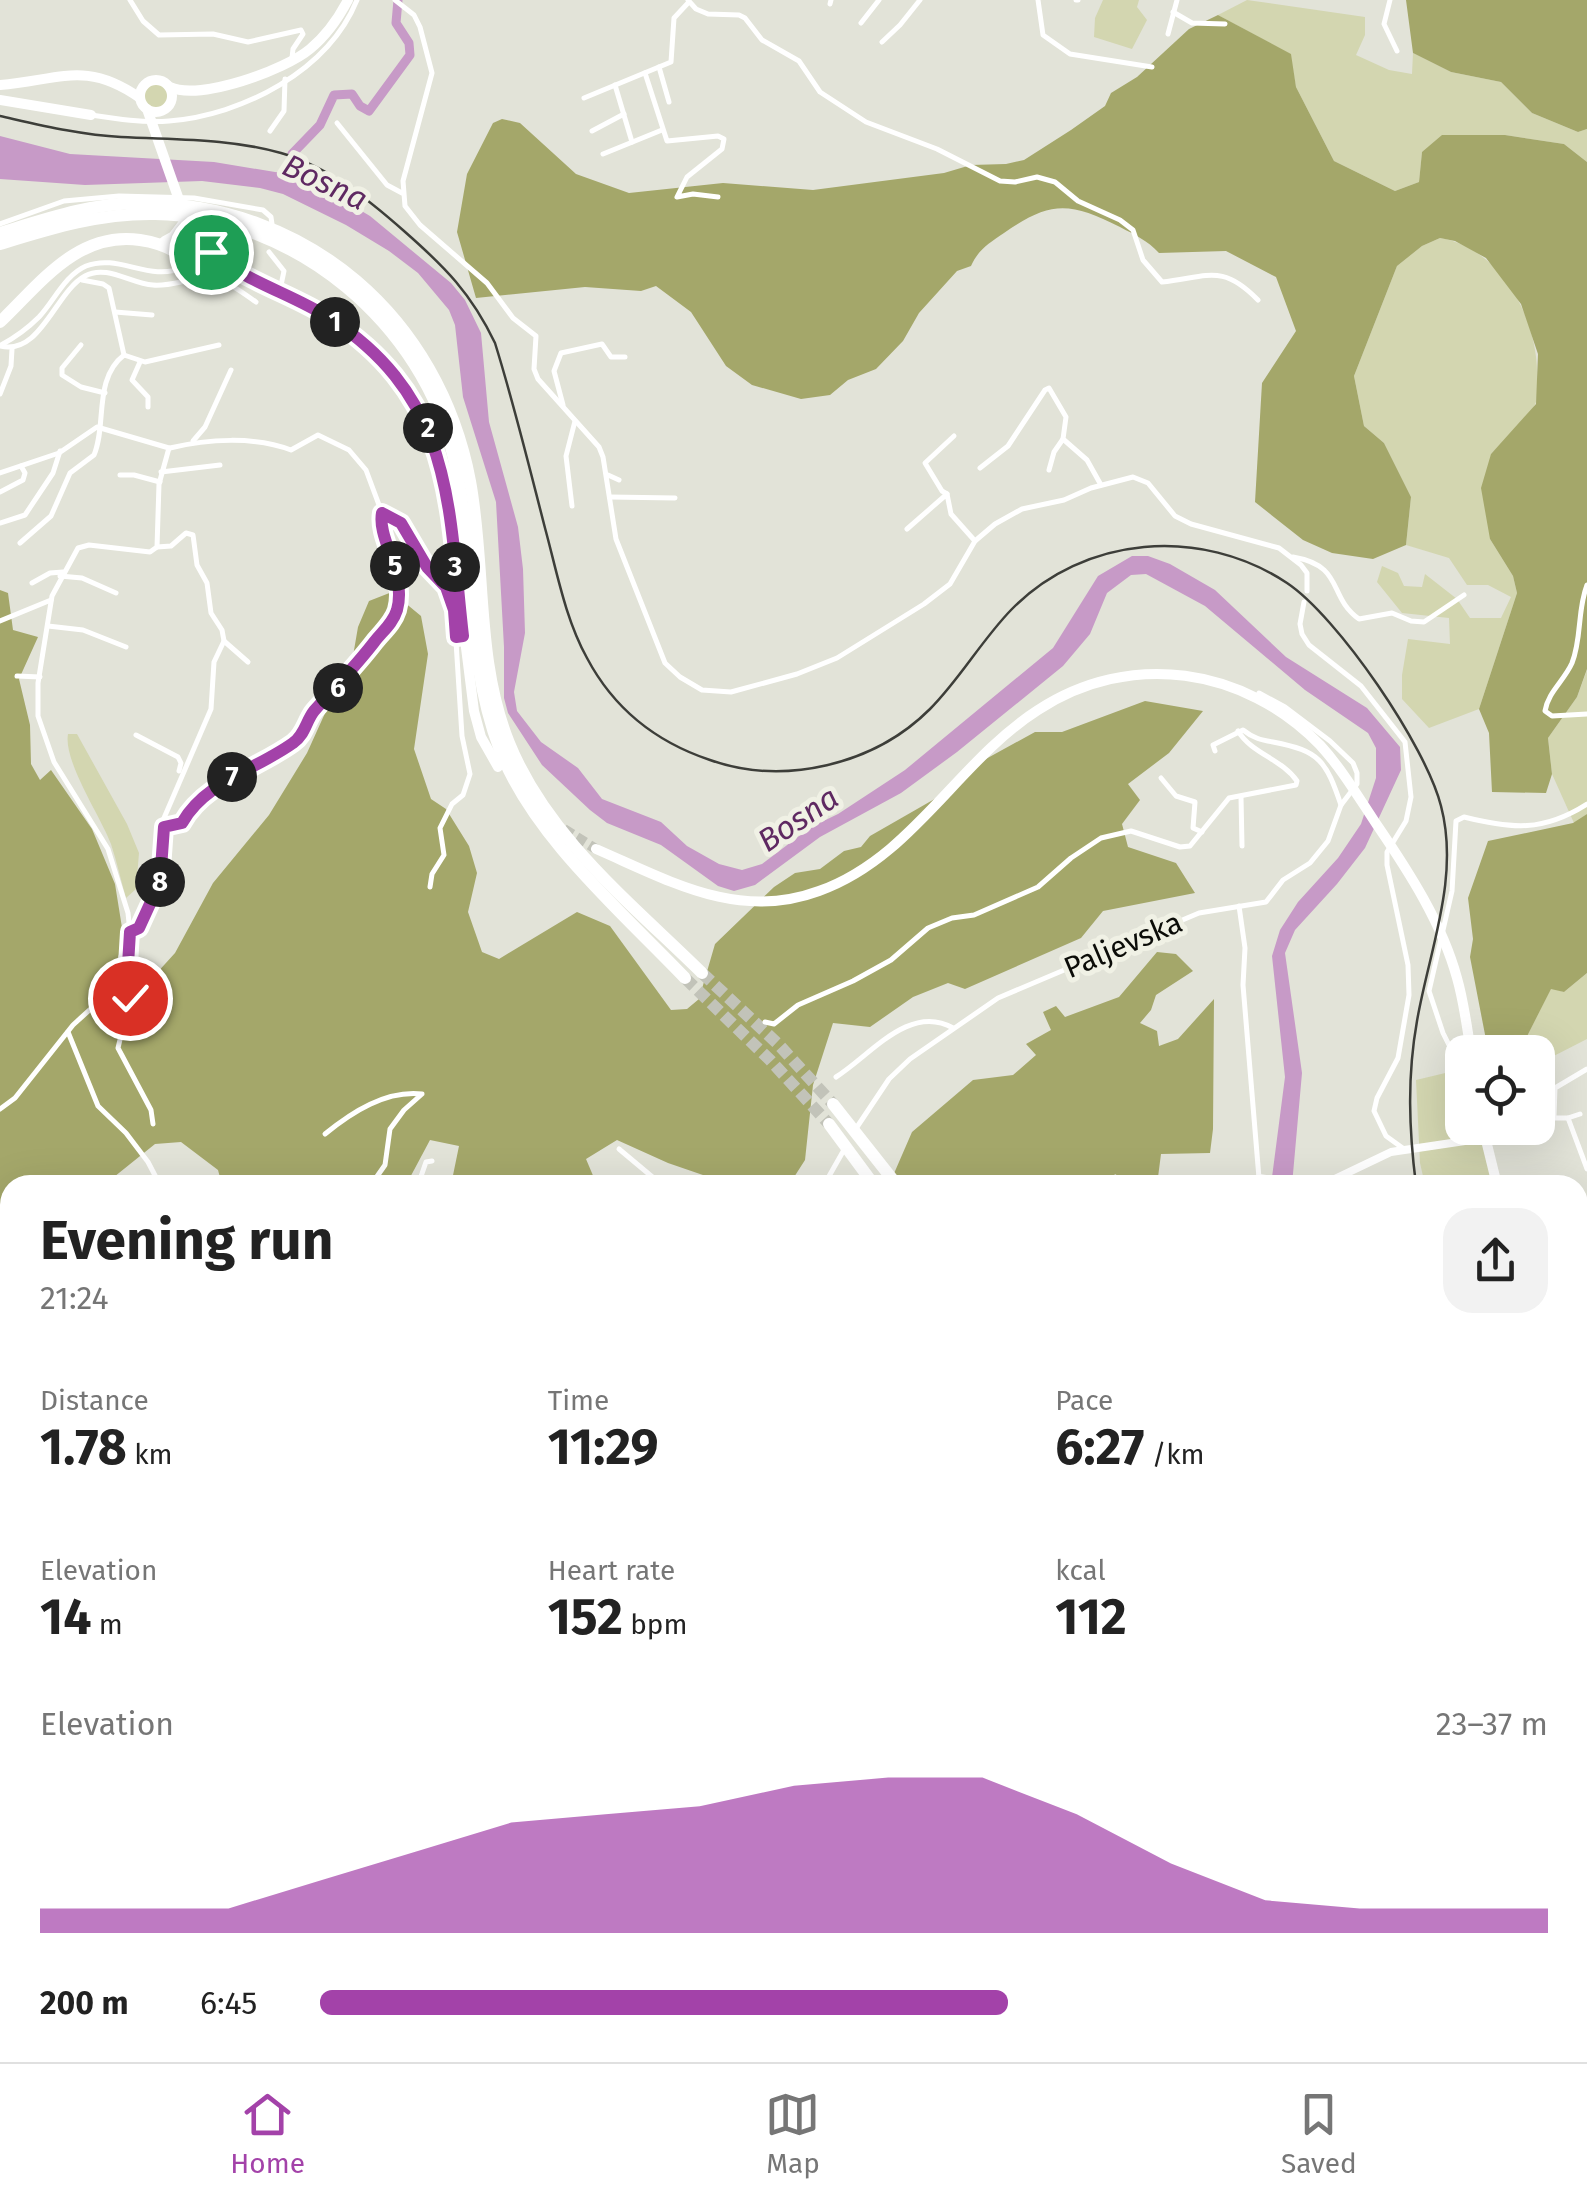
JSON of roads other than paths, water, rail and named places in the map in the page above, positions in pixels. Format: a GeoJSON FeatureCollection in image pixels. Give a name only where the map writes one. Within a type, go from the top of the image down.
{"type":"FeatureCollection","features":[{"type":"Feature","properties":{"kind":"highway"},"geometry":{"type":"LineString","coordinates":[[0,233],[66,213],[114,205],[140,203],[205,209],[271,228],[308,246],[338,265],[384,306],[427,362],[462,444],[476,523],[492,689],[524,778],[544,810],[576,848],[702,973]]}},
{"type":"Feature","properties":{"kind":"highway"},"geometry":{"type":"LineString","coordinates":[[0,247],[66,223],[107,216],[176,215],[229,225],[280,244],[337,278],[390,330],[428,386],[450,441],[462,506],[478,668],[490,722],[511,774],[557,840],[685,978]]}},
{"type":"Feature","properties":{"kind":"highway"},"geometry":{"type":"LineString","coordinates":[[3,317],[63,261],[88,246],[118,240],[158,242],[182,234]]}},
{"type":"Feature","properties":{"kind":"highway"},"geometry":{"type":"LineString","coordinates":[[833,1104],[891,1175]]}},
{"type":"Feature","properties":{"kind":"highway"},"geometry":{"type":"LineString","coordinates":[[829,1124],[867,1175]]}},
{"type":"Feature","properties":{"kind":"main road"},"geometry":{"type":"LineString","coordinates":[[158,110],[180,99],[222,90],[293,61],[326,33],[348,0]]}},
{"type":"Feature","properties":{"kind":"main road"},"geometry":{"type":"LineString","coordinates":[[0,85],[82,74],[103,76],[158,110]]}},
{"type":"Feature","properties":{"kind":"main road"},"geometry":{"type":"LineString","coordinates":[[122,86],[157,80],[186,91],[234,83]]}},
{"type":"Feature","properties":{"kind":"main road"},"geometry":{"type":"LineString","coordinates":[[140,98],[144,85]]}},
{"type":"Feature","properties":{"kind":"main road"},"geometry":{"type":"LineString","coordinates":[[170,87],[158,110],[156,127],[188,267],[208,258],[280,290],[326,316],[386,364],[422,414],[442,463],[459,636],[474,711],[481,736],[498,767]]}},
{"type":"Feature","properties":{"kind":"main road"},"geometry":{"type":"LineString","coordinates":[[0,100],[91,115]]}},
{"type":"Feature","properties":{"kind":"main road"},"geometry":{"type":"LineString","coordinates":[[182,234],[206,238],[208,258]]}},
{"type":"Feature","properties":{"kind":"main road"},"geometry":{"type":"LineString","coordinates":[[596,850],[684,888],[732,902],[782,901],[817,892],[880,858],[1002,738],[1037,710],[1092,684],[1146,673],[1196,675],[1250,694],[1282,713],[1310,736],[1341,772],[1397,854],[1426,905],[1457,976],[1467,1035]]}},
{"type":"Feature","properties":{"kind":"main road"},"geometry":{"type":"LineString","coordinates":[[1344,1175],[1404,1148],[1445,1140]]}},
{"type":"Feature","properties":{"kind":"main road"},"geometry":{"type":"LineString","coordinates":[[1487,1145],[1494,1175]]}},
{"type":"Feature","properties":{"kind":"street"},"geometry":{"type":"LineString","coordinates":[[130,0],[149,28],[159,34],[213,34],[248,42],[301,30],[293,61]]}},
{"type":"Feature","properties":{"kind":"street"},"geometry":{"type":"LineString","coordinates":[[91,115],[142,121],[199,116],[249,100],[285,79],[330,44],[357,0]]}},
{"type":"Feature","properties":{"kind":"street"},"geometry":{"type":"LineString","coordinates":[[861,22],[879,0]]}},
{"type":"Feature","properties":{"kind":"street"},"geometry":{"type":"LineString","coordinates":[[882,42],[920,0]]}},
{"type":"Feature","properties":{"kind":"street"},"geometry":{"type":"LineString","coordinates":[[1038,0],[1043,35],[1070,54],[1152,66]]}},
{"type":"Feature","properties":{"kind":"street"},"geometry":{"type":"LineString","coordinates":[[1168,34],[1176,0]]}},
{"type":"Feature","properties":{"kind":"street"},"geometry":{"type":"LineString","coordinates":[[1390,0],[1384,24],[1397,50]]}},
{"type":"Feature","properties":{"kind":"street"},"geometry":{"type":"LineString","coordinates":[[397,1],[414,15],[420,27],[432,73],[402,192],[405,206],[420,225],[478,274],[513,318],[536,336],[534,369],[545,388],[598,447],[608,475],[616,539],[666,662],[690,684],[712,693],[731,692],[797,674],[858,647],[950,584],[975,541],[995,524],[1022,508],[1064,500],[1133,477],[1157,491],[1175,516],[1191,524],[1279,548],[1307,573],[1306,591]]}},
{"type":"Feature","properties":{"kind":"street"},"geometry":{"type":"LineString","coordinates":[[584,98],[673,60],[673,22],[688,2],[708,14],[745,18],[762,40],[798,62],[820,92],[866,122],[927,144],[1000,180],[1037,178],[1054,182],[1132,230],[1143,260],[1162,282],[1228,276],[1258,300]]}},
{"type":"Feature","properties":{"kind":"street"},"geometry":{"type":"LineString","coordinates":[[1174,12],[1192,23],[1226,24]]}},
{"type":"Feature","properties":{"kind":"street"},"geometry":{"type":"LineString","coordinates":[[658,67],[669,102]]}},
{"type":"Feature","properties":{"kind":"street"},"geometry":{"type":"LineString","coordinates":[[645,73],[666,142],[718,136],[724,139],[722,150],[687,177],[676,195],[718,197]]}},
{"type":"Feature","properties":{"kind":"street"},"geometry":{"type":"LineString","coordinates":[[270,132],[284,110],[285,79]]}},
{"type":"Feature","properties":{"kind":"street"},"geometry":{"type":"LineString","coordinates":[[615,86],[632,142]]}},
{"type":"Feature","properties":{"kind":"street"},"geometry":{"type":"LineString","coordinates":[[592,130],[624,114]]}},
{"type":"Feature","properties":{"kind":"street"},"geometry":{"type":"LineString","coordinates":[[337,123],[387,185],[402,192]]}},
{"type":"Feature","properties":{"kind":"street"},"geometry":{"type":"LineString","coordinates":[[603,154],[662,130]]}},
{"type":"Feature","properties":{"kind":"street"},"geometry":{"type":"LineString","coordinates":[[0,224],[64,201],[162,194],[263,210],[272,224]]}},
{"type":"Feature","properties":{"kind":"street"},"geometry":{"type":"LineString","coordinates":[[165,273],[182,234]]}},
{"type":"Feature","properties":{"kind":"street"},"geometry":{"type":"LineString","coordinates":[[269,252],[284,271],[280,290]]}},
{"type":"Feature","properties":{"kind":"street"},"geometry":{"type":"LineString","coordinates":[[0,346],[27,328],[84,266],[109,263],[152,273],[188,267]]}},
{"type":"Feature","properties":{"kind":"street"},"geometry":{"type":"LineString","coordinates":[[0,394],[11,366],[12,349],[48,319],[80,280],[101,272],[153,286],[208,278],[230,285],[256,302]]}},
{"type":"Feature","properties":{"kind":"street"},"geometry":{"type":"LineString","coordinates":[[80,280],[109,288],[124,355]]}},
{"type":"Feature","properties":{"kind":"street"},"geometry":{"type":"LineString","coordinates":[[115,312],[152,315]]}},
{"type":"Feature","properties":{"kind":"street"},"geometry":{"type":"LineString","coordinates":[[563,408],[554,371],[560,353],[602,344],[611,357],[625,357]]}},
{"type":"Feature","properties":{"kind":"street"},"geometry":{"type":"LineString","coordinates":[[81,345],[62,368],[62,376],[81,387],[105,393]]}},
{"type":"Feature","properties":{"kind":"street"},"geometry":{"type":"LineString","coordinates":[[124,355],[140,362],[220,345]]}},
{"type":"Feature","properties":{"kind":"street"},"geometry":{"type":"LineString","coordinates":[[0,346],[12,349]]}},
{"type":"Feature","properties":{"kind":"street"},"geometry":{"type":"LineString","coordinates":[[20,543],[51,516],[70,472],[94,455],[111,367],[124,355]]}},
{"type":"Feature","properties":{"kind":"street"},"geometry":{"type":"LineString","coordinates":[[140,362],[132,380],[148,397],[148,407]]}},
{"type":"Feature","properties":{"kind":"street"},"geometry":{"type":"LineString","coordinates":[[191,443],[204,427],[231,370]]}},
{"type":"Feature","properties":{"kind":"street"},"geometry":{"type":"LineString","coordinates":[[980,468],[1008,446],[1046,388],[1051,389],[1064,411],[1063,439],[1049,470]]}},
{"type":"Feature","properties":{"kind":"street"},"geometry":{"type":"LineString","coordinates":[[572,506],[566,456],[575,421]]}},
{"type":"Feature","properties":{"kind":"street"},"geometry":{"type":"LineString","coordinates":[[97,427],[169,448],[247,440],[290,450],[311,436],[323,436],[348,450],[362,464],[382,513],[381,525],[393,556],[399,596],[391,624],[312,714],[296,741],[221,785],[192,808],[182,823],[164,827]]}},
{"type":"Feature","properties":{"kind":"street"},"geometry":{"type":"LineString","coordinates":[[0,473],[60,452],[97,427]]}},
{"type":"Feature","properties":{"kind":"street"},"geometry":{"type":"LineString","coordinates":[[954,436],[925,464],[947,494],[951,514],[975,541]]}},
{"type":"Feature","properties":{"kind":"street"},"geometry":{"type":"LineString","coordinates":[[1063,439],[1087,460],[1101,485]]}},
{"type":"Feature","properties":{"kind":"street"},"geometry":{"type":"LineString","coordinates":[[157,547],[161,472],[169,448]]}},
{"type":"Feature","properties":{"kind":"street"},"geometry":{"type":"LineString","coordinates":[[0,522],[25,515],[53,473],[60,452]]}},
{"type":"Feature","properties":{"kind":"street"},"geometry":{"type":"LineString","coordinates":[[161,472],[220,464]]}},
{"type":"Feature","properties":{"kind":"street"},"geometry":{"type":"LineString","coordinates":[[0,492],[23,480],[21,466]]}},
{"type":"Feature","properties":{"kind":"street"},"geometry":{"type":"LineString","coordinates":[[120,475],[134,474],[160,482]]}},
{"type":"Feature","properties":{"kind":"street"},"geometry":{"type":"LineString","coordinates":[[608,475],[619,480]]}},
{"type":"Feature","properties":{"kind":"street"},"geometry":{"type":"LineString","coordinates":[[907,529],[947,494]]}},
{"type":"Feature","properties":{"kind":"street"},"geometry":{"type":"LineString","coordinates":[[610,497],[674,498]]}},
{"type":"Feature","properties":{"kind":"street"},"geometry":{"type":"LineString","coordinates":[[382,513],[401,523],[427,567],[446,587],[459,636],[462,736],[469,779],[440,828],[444,855],[432,874],[430,887]]}},
{"type":"Feature","properties":{"kind":"street"},"geometry":{"type":"LineString","coordinates":[[0,1109],[15,1098],[68,1031],[113,985],[130,932],[108,849],[64,782],[41,731],[36,706],[51,600],[62,574],[82,546],[150,552],[170,546],[186,534],[193,535],[197,565],[207,583],[212,613],[224,642],[214,662],[211,709],[165,816]]}},
{"type":"Feature","properties":{"kind":"street"},"geometry":{"type":"LineString","coordinates":[[1290,556],[1330,573],[1347,609],[1363,620],[1386,613],[1424,622],[1464,596]]}},
{"type":"Feature","properties":{"kind":"street"},"geometry":{"type":"LineString","coordinates":[[32,583],[50,573],[62,574],[116,593]]}},
{"type":"Feature","properties":{"kind":"street"},"geometry":{"type":"LineString","coordinates":[[1587,586],[1579,611],[1576,652],[1566,674],[1548,697],[1545,711],[1552,716],[1587,714]]}},
{"type":"Feature","properties":{"kind":"street"},"geometry":{"type":"LineString","coordinates":[[0,621],[51,600]]}},
{"type":"Feature","properties":{"kind":"street"},"geometry":{"type":"LineString","coordinates":[[1304,602],[1300,624],[1308,646],[1361,686],[1405,742],[1411,797],[1406,821],[1387,852],[1387,865],[1408,966],[1409,995],[1398,1058],[1376,1098],[1374,1111],[1386,1136],[1404,1148]]}},
{"type":"Feature","properties":{"kind":"street"},"geometry":{"type":"LineString","coordinates":[[48,626],[83,630],[126,647]]}},
{"type":"Feature","properties":{"kind":"street"},"geometry":{"type":"LineString","coordinates":[[224,642],[248,662]]}},
{"type":"Feature","properties":{"kind":"street"},"geometry":{"type":"LineString","coordinates":[[16,676],[40,677]]}},
{"type":"Feature","properties":{"kind":"street","name":"Paljevska"},"geometry":{"type":"LineString","coordinates":[[830,1175],[868,1105],[889,1079],[953,1028],[1008,993],[1199,913],[1266,902],[1282,880],[1310,864],[1328,841],[1340,805],[1357,784],[1353,763],[1285,707],[1259,693]]}},
{"type":"Feature","properties":{"kind":"street"},"geometry":{"type":"LineString","coordinates":[[1215,752],[1213,744],[1238,731],[1316,756],[1330,774],[1340,805]]}},
{"type":"Feature","properties":{"kind":"street"},"geometry":{"type":"LineString","coordinates":[[765,1022],[774,1024],[798,1005],[853,982],[891,960],[928,928],[952,918],[974,915],[1038,888],[1101,838],[1131,830],[1180,847],[1190,846],[1230,798],[1294,787],[1298,781],[1290,771],[1248,743],[1238,731]]}},
{"type":"Feature","properties":{"kind":"street"},"geometry":{"type":"LineString","coordinates":[[130,932],[139,928],[160,882],[165,804],[180,769],[180,760],[136,734]]}},
{"type":"Feature","properties":{"kind":"street"},"geometry":{"type":"LineString","coordinates":[[1161,778],[1176,796],[1195,802],[1193,828],[1202,832]]}},
{"type":"Feature","properties":{"kind":"street"},"geometry":{"type":"LineString","coordinates":[[1241,797],[1242,846]]}},
{"type":"Feature","properties":{"kind":"street"},"geometry":{"type":"LineString","coordinates":[[1445,1039],[1428,991],[1452,892],[1456,821],[1464,817],[1520,828],[1572,813],[1587,804]]}},
{"type":"Feature","properties":{"kind":"street"},"geometry":{"type":"LineString","coordinates":[[1238,906],[1245,948],[1243,985],[1260,1175]]}},
{"type":"Feature","properties":{"kind":"street"},"geometry":{"type":"LineString","coordinates":[[128,944],[130,998],[118,1048],[151,1110],[153,1124]]}},
{"type":"Feature","properties":{"kind":"street"},"geometry":{"type":"LineString","coordinates":[[836,1077],[904,1026],[940,1022],[953,1028]]}},
{"type":"Feature","properties":{"kind":"street"},"geometry":{"type":"LineString","coordinates":[[68,1031],[94,1100],[126,1133],[155,1175]]}},
{"type":"Feature","properties":{"kind":"street"},"geometry":{"type":"LineString","coordinates":[[1555,1088],[1587,1069]]}},
{"type":"Feature","properties":{"kind":"street"},"geometry":{"type":"LineString","coordinates":[[325,1134],[368,1104],[394,1096],[422,1094],[390,1130],[385,1164],[378,1175]]}},
{"type":"Feature","properties":{"kind":"street"},"geometry":{"type":"LineString","coordinates":[[1555,1116],[1580,1114]]}},
{"type":"Feature","properties":{"kind":"street"},"geometry":{"type":"LineString","coordinates":[[1568,1118],[1587,1169]]}},
{"type":"Feature","properties":{"kind":"street"},"geometry":{"type":"LineString","coordinates":[[619,1149],[650,1175]]}},
{"type":"Feature","properties":{"kind":"street"},"geometry":{"type":"LineString","coordinates":[[421,1175],[426,1162],[432,1161]]}},
{"type":"Feature","properties":{"kind":"waterway","name":"Bosna"},"geometry":{"type":"LineString","coordinates":[[287,182],[292,154],[320,125],[334,95],[352,94],[369,111],[410,55],[409,43],[396,23],[398,0]]}},
{"type":"Feature","properties":{"kind":"tunnel"},"geometry":{"type":"LineString","coordinates":[[564,829],[596,849]]}},
{"type":"Feature","properties":{"kind":"tunnel"},"geometry":{"type":"LineString","coordinates":[[702,973],[779,1045],[833,1104]]}},
{"type":"Feature","properties":{"kind":"tunnel"},"geometry":{"type":"LineString","coordinates":[[685,978],[829,1124]]}},
{"type":"Feature","properties":{"kind":"railway"},"geometry":{"type":"LineString","coordinates":[[0,116],[90,134],[221,142],[281,153],[315,166],[347,185],[419,244],[466,295],[495,343],[562,594],[587,658],[610,693],[638,721],[690,753],[738,768],[768,771],[797,770],[855,757],[908,728],[930,709],[1000,622],[1040,585],[1073,566],[1108,553],[1144,547],[1218,553],[1287,583],[1330,624],[1378,685],[1418,751],[1441,806],[1446,833],[1445,887],[1417,1021],[1410,1083],[1415,1175]]}}]}
